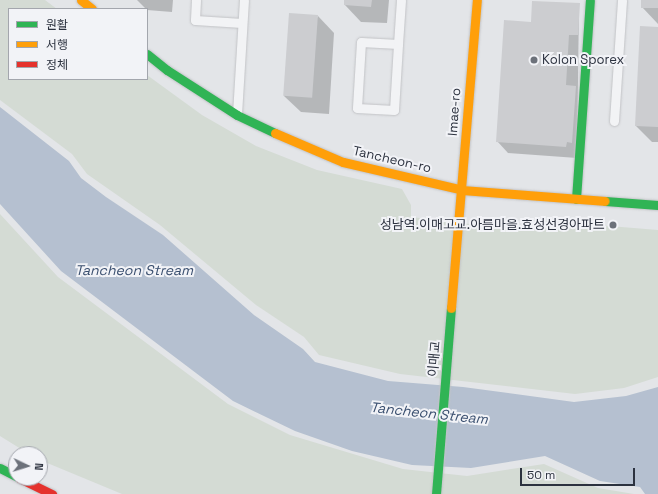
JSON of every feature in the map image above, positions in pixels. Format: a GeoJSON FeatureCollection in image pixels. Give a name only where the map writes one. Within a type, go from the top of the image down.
{"type":"FeatureCollection","features":[{"type":"Feature","properties":{"kind":"street"},"geometry":{"type":"LineString","coordinates":[[80,0],[91,8]]}},
{"type":"Feature","properties":{"kind":"street","name":"Imae-ro"},"geometry":{"type":"LineString","coordinates":[[460,226],[477,0]]}},
{"type":"Feature","properties":{"kind":"street"},"geometry":{"type":"LineString","coordinates":[[576,199],[590,0]]}},
{"type":"Feature","properties":{"kind":"street","name":"Tancheon-ro"},"geometry":{"type":"LineString","coordinates":[[148,55],[167,70],[237,115],[311,150],[343,162],[463,190],[658,205]]}},
{"type":"Feature","properties":{"kind":"street","name":"이매교"},"geometry":{"type":"LineString","coordinates":[[436,494],[460,226]]}},
{"type":"Feature","properties":{"kind":"street"},"geometry":{"type":"LineString","coordinates":[[36,486],[52,494]]}},
{"type":"Feature","properties":{"kind":"lane"},"geometry":{"type":"LineString","coordinates":[[196,0],[195,20],[242,23]]}},
{"type":"Feature","properties":{"kind":"lane"},"geometry":{"type":"LineString","coordinates":[[237,115],[244,0]]}},
{"type":"Feature","properties":{"kind":"lane"},"geometry":{"type":"LineString","coordinates":[[398,44],[361,42],[357,108],[394,110],[401,0]]}},
{"type":"Feature","properties":{"kind":"lane"},"geometry":{"type":"LineString","coordinates":[[614,121],[622,0]]}},
{"type":"Feature","properties":{"kind":"lane"},"geometry":{"type":"LineString","coordinates":[[217,22],[218,12]]}},
{"type":"Feature","properties":{"kind":"lane"},"geometry":{"type":"LineString","coordinates":[[379,53],[380,43]]}},
{"type":"Feature","properties":{"kind":"shaded area"},"geometry":{"type":"Polygon","coordinates":[[[0,0],[45,0],[56,8],[8,8],[8,80],[148,80],[148,76],[202,115],[256,146],[317,170],[402,189],[411,205],[411,217],[528,231],[536,220],[658,230],[658,377],[624,388],[575,394],[400,374],[319,355],[304,337],[256,305],[160,225],[87,174],[72,154],[0,100],[0,0]]]}},
{"type":"Feature","properties":{"kind":"shaded area"},"geometry":{"type":"Polygon","coordinates":[[[0,214],[58,277],[228,404],[290,435],[403,469],[467,476],[544,464],[598,488],[634,494],[122,494],[48,463],[48,446],[16,446],[0,436],[0,214]]]}},
{"type":"Feature","properties":{"kind":"water","name":"Tancheon Stream"},"geometry":{"type":"Polygon","coordinates":[[[0,107],[69,161],[81,178],[106,197],[163,235],[254,315],[303,349],[315,362],[388,381],[463,387],[574,402],[626,396],[658,387],[658,494],[645,494],[640,487],[600,481],[545,456],[471,468],[412,465],[352,451],[295,431],[233,401],[61,271],[0,204],[0,107]]]}},
{"type":"Feature","properties":{"kind":"building"},"geometry":{"type":"Polygon","coordinates":[[[344,0],[372,0],[371,7],[344,5],[344,0]]]}},
{"type":"Feature","properties":{"kind":"building"},"geometry":{"type":"Polygon","coordinates":[[[641,0],[658,0],[658,8],[641,8],[641,0]]]}},
{"type":"Feature","properties":{"kind":"building","name":"Kolon Sporex"},"geometry":{"type":"Polygon","coordinates":[[[532,1],[580,3],[578,35],[569,35],[566,85],[576,86],[572,143],[567,142],[566,147],[496,142],[504,20],[531,22],[532,1]]]}},
{"type":"Feature","properties":{"kind":"building"},"geometry":{"type":"Polygon","coordinates":[[[289,13],[318,15],[312,98],[283,96],[289,13]]]}},
{"type":"Feature","properties":{"kind":"building"},"geometry":{"type":"Polygon","coordinates":[[[640,26],[658,27],[658,127],[635,126],[640,26]]]}},
{"type":"Feature","properties":{"kind":"traffic: fast"},"geometry":{"type":"LineString","coordinates":[[576,199],[590,0]]}},
{"type":"Feature","properties":{"kind":"traffic: fast"},"geometry":{"type":"LineString","coordinates":[[148,55],[167,70],[237,115],[275,133]]}},
{"type":"Feature","properties":{"kind":"traffic: fast"},"geometry":{"type":"LineString","coordinates":[[605,201],[658,205]]}},
{"type":"Feature","properties":{"kind":"traffic: fast"},"geometry":{"type":"LineString","coordinates":[[436,494],[451,308]]}},
{"type":"Feature","properties":{"kind":"traffic: fast"},"geometry":{"type":"LineString","coordinates":[[0,468],[8,472]]}},
{"type":"Feature","properties":{"kind":"traffic: slow"},"geometry":{"type":"LineString","coordinates":[[81,0],[91,8]]}},
{"type":"Feature","properties":{"kind":"traffic: slow"},"geometry":{"type":"LineString","coordinates":[[451,308],[477,0]]}},
{"type":"Feature","properties":{"kind":"traffic: slow"},"geometry":{"type":"LineString","coordinates":[[275,133],[343,162],[463,190],[605,201]]}},
{"type":"Feature","properties":{"kind":"traffic: jam"},"geometry":{"type":"LineString","coordinates":[[36,486],[52,494]]}},
{"type":"Feature","properties":{"kind":"place","name":"Kolon Sporex"},"geometry":{"type":"Point","coordinates":[534,60]}},
{"type":"Feature","properties":{"kind":"place","name":"성남역.이매고교.아름마을.효성선경아파트"},"geometry":{"type":"Point","coordinates":[613,225]}}]}
